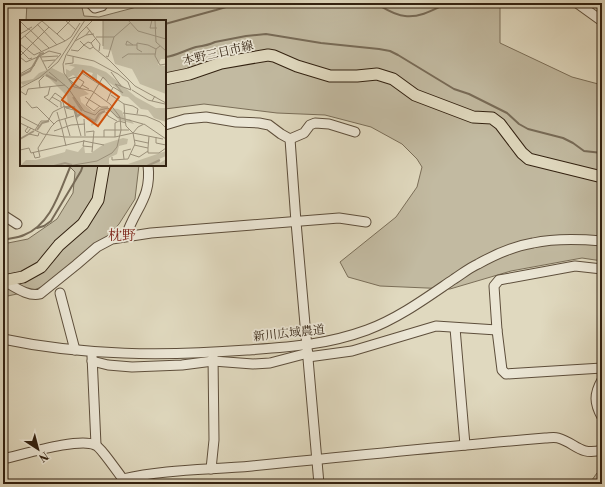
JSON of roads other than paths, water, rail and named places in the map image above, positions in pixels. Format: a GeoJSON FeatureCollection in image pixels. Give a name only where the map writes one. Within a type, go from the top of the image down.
{"type":"FeatureCollection","features":[{"type":"Feature","properties":{"kind":"main road","name":"本野三日市線"},"geometry":{"type":"LineString","coordinates":[[166,79],[189,74],[221,64],[268,55],[330,76],[377,74],[393,79],[416,95],[473,118],[492,118],[500,124],[522,153],[529,159],[602,177]]}},
{"type":"Feature","properties":{"kind":"main road"},"geometry":{"type":"LineString","coordinates":[[4,281],[23,277],[42,267],[59,245],[83,224],[98,200],[104,166]]}},
{"type":"Feature","properties":{"kind":"street"},"geometry":{"type":"LineString","coordinates":[[90,3],[95,8],[102,6]]}},
{"type":"Feature","properties":{"kind":"street"},"geometry":{"type":"LineString","coordinates":[[577,3],[602,21]]}},
{"type":"Feature","properties":{"kind":"street"},"geometry":{"type":"LineString","coordinates":[[166,126],[185,119],[206,117],[236,122],[259,122],[269,125],[290,139]]}},
{"type":"Feature","properties":{"kind":"street"},"geometry":{"type":"LineString","coordinates":[[290,139],[304,133],[315,123],[329,124],[355,132]]}},
{"type":"Feature","properties":{"kind":"street"},"geometry":{"type":"LineString","coordinates":[[290,139],[319,484]]}},
{"type":"Feature","properties":{"kind":"street"},"geometry":{"type":"LineString","coordinates":[[126,236],[130,222],[144,202],[149,184],[148,166]]}},
{"type":"Feature","properties":{"kind":"street"},"geometry":{"type":"LineString","coordinates":[[3,215],[17,224]]}},
{"type":"Feature","properties":{"kind":"street"},"geometry":{"type":"LineString","coordinates":[[4,281],[36,296],[97,246],[112,239],[126,236],[339,218],[366,222]]}},
{"type":"Feature","properties":{"kind":"street","name":"新川広域農道"},"geometry":{"type":"LineString","coordinates":[[3,339],[37,346],[75,350],[92,357],[156,354],[213,357],[308,352],[398,316],[477,264],[506,251],[533,243],[571,239],[602,240]]}},
{"type":"Feature","properties":{"kind":"street"},"geometry":{"type":"LineString","coordinates":[[602,269],[575,266],[499,280],[494,286],[502,370],[506,374],[602,368]]}},
{"type":"Feature","properties":{"kind":"street"},"geometry":{"type":"LineString","coordinates":[[60,293],[75,350]]}},
{"type":"Feature","properties":{"kind":"street"},"geometry":{"type":"LineString","coordinates":[[96,445],[92,357],[108,365],[155,367],[182,365],[213,357],[254,364],[270,363],[308,352],[352,351],[436,326],[497,330]]}},
{"type":"Feature","properties":{"kind":"street"},"geometry":{"type":"LineString","coordinates":[[455,328],[465,445]]}},
{"type":"Feature","properties":{"kind":"street"},"geometry":{"type":"LineString","coordinates":[[211,469],[214,440],[213,357]]}},
{"type":"Feature","properties":{"kind":"street"},"geometry":{"type":"LineString","coordinates":[[602,380],[595,395],[602,417]]}},
{"type":"Feature","properties":{"kind":"street"},"geometry":{"type":"LineString","coordinates":[[3,459],[69,444],[87,442],[96,445],[125,481],[137,475],[167,472],[557,438],[579,449],[594,452],[602,450]]}},
{"type":"Feature","properties":{"kind":"waterway"},"geometry":{"type":"LineString","coordinates":[[166,24],[239,3]]}},
{"type":"Feature","properties":{"kind":"waterway"},"geometry":{"type":"LineString","coordinates":[[375,3],[401,16],[416,16],[448,3]]}},
{"type":"Feature","properties":{"kind":"waterway"},"geometry":{"type":"LineString","coordinates":[[166,57],[215,42],[266,34],[321,43],[390,51],[454,89],[469,94],[507,113],[519,124],[528,129],[563,138],[584,151],[602,153]]}},
{"type":"Feature","properties":{"kind":"waterway"},"geometry":{"type":"LineString","coordinates":[[3,240],[24,235],[34,230],[42,223],[54,205],[71,166]]}},
{"type":"Feature","properties":{"kind":"waterway"},"geometry":{"type":"LineString","coordinates":[[37,228],[44,226],[51,221],[83,166]]}},
{"type":"Feature","properties":{"kind":"district","name":"枕野"},"geometry":{"type":"Point","coordinates":[122,235]}}]}
